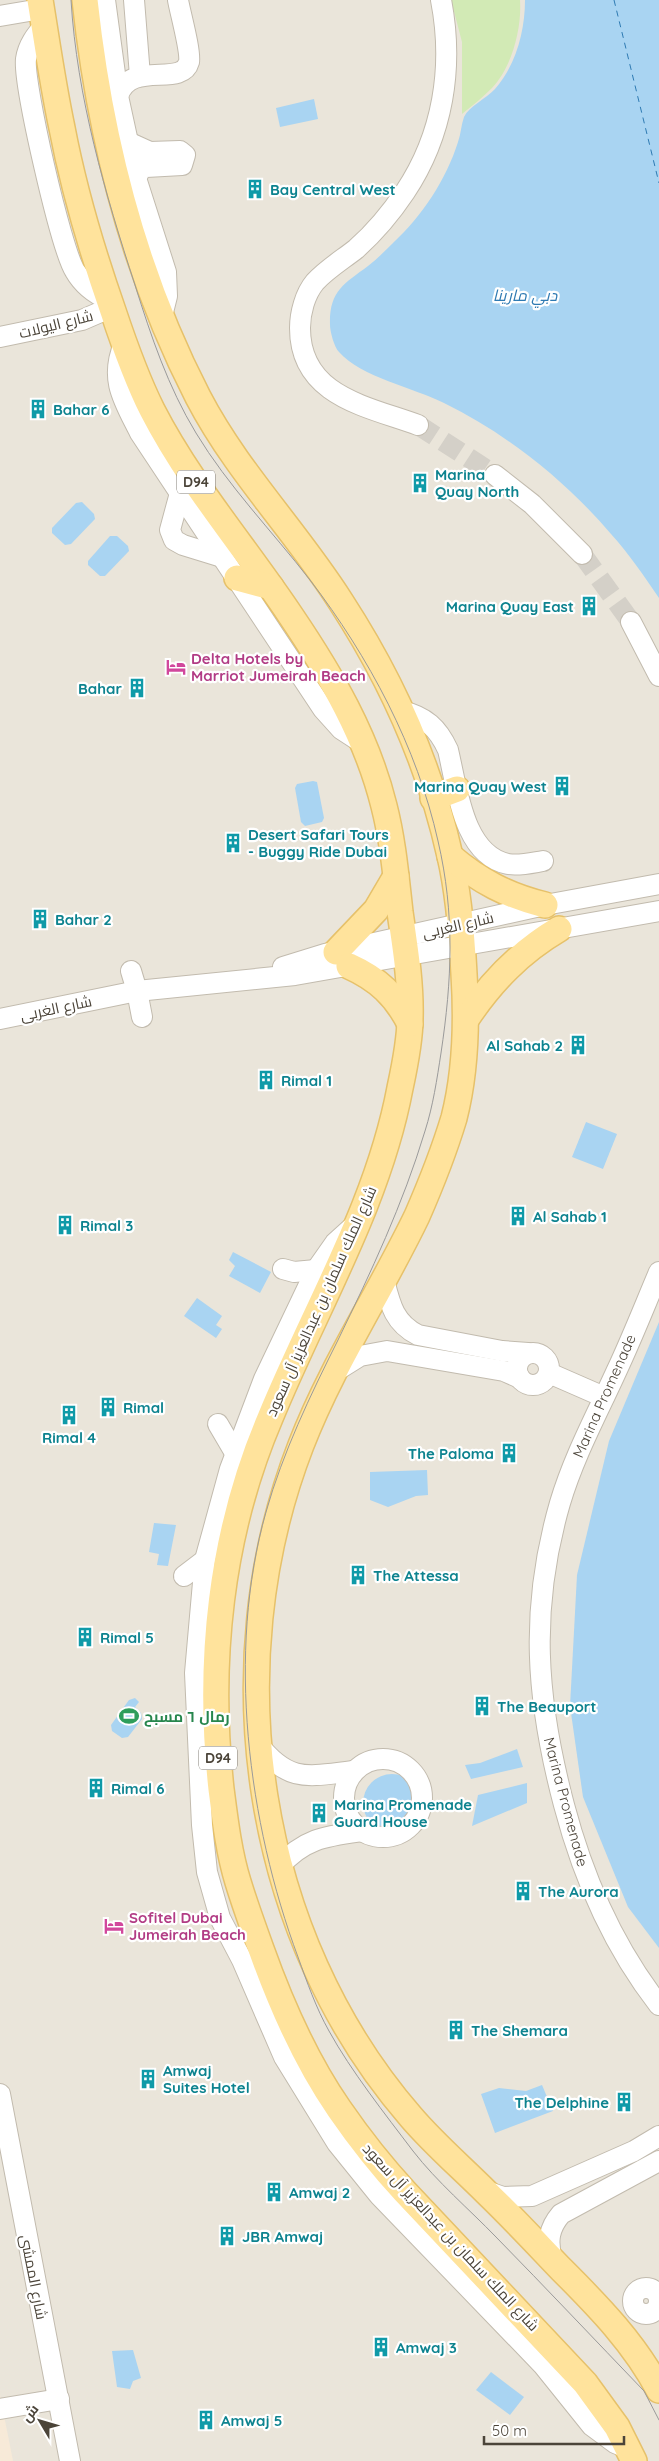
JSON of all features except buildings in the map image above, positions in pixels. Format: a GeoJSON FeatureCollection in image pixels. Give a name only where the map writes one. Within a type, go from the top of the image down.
{"type":"FeatureCollection","features":[{"type":"Feature","properties":{"kind":"main road","name":"D94"},"geometry":{"type":"LineString","coordinates":[[85,0],[97,92],[110,157],[130,230],[161,320],[216,430],[237,462],[316,564],[341,601],[364,640],[401,711],[433,798],[450,856],[462,935],[467,1018],[461,1080],[454,1116],[417,1216],[317,1407],[286,1488],[268,1563],[258,1658],[258,1744],[262,1786],[279,1867],[301,1934],[315,1967],[334,2006],[366,2060],[427,2135],[486,2191],[613,2324],[639,2358],[659,2390]]}},
{"type":"Feature","properties":{"kind":"main road","name":"شارع الملك سلمان بن عبدالعزيز آل سعود"},"geometry":{"type":"LineString","coordinates":[[42,11],[56,98],[73,178],[110,304],[124,344],[151,408],[172,446],[316,654],[364,744],[385,810],[405,947],[410,1024],[404,1070],[390,1132],[360,1221],[273,1410],[247,1478],[226,1562],[219,1622],[205,1680],[227,1831],[237,1880],[277,1992],[313,2066],[337,2106],[381,2165],[566,2361],[602,2404],[631,2455]]}},
{"type":"Feature","properties":{"kind":"main road"},"geometry":{"type":"LineString","coordinates":[[237,578],[271,587]]}},
{"type":"Feature","properties":{"kind":"main road"},"geometry":{"type":"LineString","coordinates":[[433,798],[457,789]]}},
{"type":"Feature","properties":{"kind":"main road"},"geometry":{"type":"LineString","coordinates":[[450,856],[485,883],[524,900],[545,905]]}},
{"type":"Feature","properties":{"kind":"main road"},"geometry":{"type":"LineString","coordinates":[[396,876],[343,959],[386,989],[402,1008],[410,1024]]}},
{"type":"Feature","properties":{"kind":"main road"},"geometry":{"type":"LineString","coordinates":[[467,1018],[500,974],[528,949],[559,929]]}},
{"type":"Feature","properties":{"kind":"street"},"geometry":{"type":"LineString","coordinates":[[105,0],[118,96],[128,142],[145,165],[166,272],[167,296],[161,320]]}},
{"type":"Feature","properties":{"kind":"street"},"geometry":{"type":"LineString","coordinates":[[134,0],[140,76]]}},
{"type":"Feature","properties":{"kind":"street"},"geometry":{"type":"LineString","coordinates":[[118,96],[125,83],[140,76],[179,72],[187,66],[189,56],[178,0]]}},
{"type":"Feature","properties":{"kind":"street"},"geometry":{"type":"LineString","coordinates":[[418,425],[345,399],[328,389],[314,375],[305,358],[300,339],[300,320],[305,301],[314,284],[374,231],[392,211],[420,167],[436,126],[445,92],[448,57],[441,0]]}},
{"type":"Feature","properties":{"kind":"street"},"geometry":{"type":"LineString","coordinates":[[0,16],[42,11]]}},
{"type":"Feature","properties":{"kind":"street"},"geometry":{"type":"LineString","coordinates":[[128,142],[145,165]]}},
{"type":"Feature","properties":{"kind":"street","name":"شارع اليولات"},"geometry":{"type":"LineString","coordinates":[[0,337],[82,320],[110,304]]}},
{"type":"Feature","properties":{"kind":"street"},"geometry":{"type":"LineString","coordinates":[[124,344],[116,371],[121,394],[140,433],[323,709],[341,728],[364,744]]}},
{"type":"Feature","properties":{"kind":"street"},"geometry":{"type":"LineString","coordinates":[[495,475],[532,504],[582,554]]}},
{"type":"Feature","properties":{"kind":"street"},"geometry":{"type":"LineString","coordinates":[[180,493],[170,530],[174,540],[183,545],[222,557]]}},
{"type":"Feature","properties":{"kind":"street"},"geometry":{"type":"LineString","coordinates":[[631,622],[659,676]]}},
{"type":"Feature","properties":{"kind":"street"},"geometry":{"type":"LineString","coordinates":[[401,711],[425,720],[443,738],[472,837],[487,855],[509,864],[543,861]]}},
{"type":"Feature","properties":{"kind":"street","name":"شارع الغربى"},"geometry":{"type":"LineString","coordinates":[[0,1019],[137,991],[260,977],[292,964],[343,959],[462,935],[545,905],[659,884]]}},
{"type":"Feature","properties":{"kind":"street","name":"شارع الغربى"},"geometry":{"type":"LineString","coordinates":[[462,935],[559,929],[659,911]]}},
{"type":"Feature","properties":{"kind":"street"},"geometry":{"type":"LineString","coordinates":[[131,971],[142,1017]]}},
{"type":"Feature","properties":{"kind":"street"},"geometry":{"type":"LineString","coordinates":[[205,1680],[205,1560],[235,1453],[264,1379],[316,1270],[335,1243],[360,1221]]}},
{"type":"Feature","properties":{"kind":"street"},"geometry":{"type":"LineString","coordinates":[[301,1300],[285,1270],[301,1272],[316,1270]]}},
{"type":"Feature","properties":{"kind":"street","name":"Marina Promenade"},"geometry":{"type":"LineString","coordinates":[[659,1272],[572,1467],[551,1540],[540,1616],[541,1692],[554,1768],[585,1872],[615,1938],[659,2005]]}},
{"type":"Feature","properties":{"kind":"street"},"geometry":{"type":"LineString","coordinates":[[336,1371],[360,1356],[388,1351],[504,1371],[520,1378],[527,1384],[536,1385],[544,1381],[549,1373],[550,1367],[544,1356],[534,1352],[502,1351],[418,1336],[409,1331],[395,1316],[384,1280]]}},
{"type":"Feature","properties":{"kind":"street"},"geometry":{"type":"LineString","coordinates":[[520,1378],[517,1372],[519,1361],[528,1353]]}},
{"type":"Feature","properties":{"kind":"street"},"geometry":{"type":"LineString","coordinates":[[549,1373],[604,1397]]}},
{"type":"Feature","properties":{"kind":"street"},"geometry":{"type":"LineString","coordinates":[[218,1424],[235,1453]]}},
{"type":"Feature","properties":{"kind":"street"},"geometry":{"type":"LineString","coordinates":[[184,1576],[205,1560]]}},
{"type":"Feature","properties":{"kind":"street"},"geometry":{"type":"LineString","coordinates":[[258,1744],[274,1762],[293,1774],[316,1775],[354,1771]]}},
{"type":"Feature","properties":{"kind":"street"},"geometry":{"type":"LineString","coordinates":[[279,1867],[288,1857],[312,1841],[363,1831],[384,1837],[405,1830],[414,1823],[419,1813],[422,1791],[414,1774],[400,1762],[376,1759],[354,1771],[347,1783],[345,1803],[353,1822],[363,1831]]}},
{"type":"Feature","properties":{"kind":"street","name":"شارع الممشى"},"geometry":{"type":"LineString","coordinates":[[0,2094],[70,2461]]}},
{"type":"Feature","properties":{"kind":"street"},"geometry":{"type":"LineString","coordinates":[[486,2191],[504,2197],[532,2196],[634,2151],[659,2136]]}},
{"type":"Feature","properties":{"kind":"street"},"geometry":{"type":"LineString","coordinates":[[552,2259],[548,2247],[549,2235],[553,2223],[561,2214],[659,2160]]}},
{"type":"Feature","properties":{"kind":"street"},"geometry":{"type":"LineString","coordinates":[[613,2324],[634,2308],[633,2296],[641,2288],[653,2290],[658,2299]]}},
{"type":"Feature","properties":{"kind":"street"},"geometry":{"type":"LineString","coordinates":[[0,2409],[59,2399]]}},
{"type":"Feature","properties":{"kind":"shaded area"},"geometry":{"type":"Polygon","coordinates":[[[0,0],[659,0],[659,2461],[0,2461],[0,0]]]}},
{"type":"Feature","properties":{"kind":"shaded area"},"geometry":{"type":"Polygon","coordinates":[[[0,2395],[13,2461],[0,2461],[0,2395]]]}},
{"type":"Feature","properties":{"kind":"green space"},"geometry":{"type":"Polygon","coordinates":[[[451,0],[520,0],[517,35],[505,69],[492,88],[462,114],[462,42],[451,0]]]}},
{"type":"Feature","properties":{"kind":"water","name":"دبي مارينا"},"geometry":{"type":"Polygon","coordinates":[[[525,0],[659,0],[659,598],[624,549],[593,514],[555,477],[534,460],[467,415],[444,403],[360,368],[339,352],[335,347],[332,335],[330,313],[335,296],[345,284],[384,252],[414,221],[432,197],[447,170],[458,142],[466,113],[495,89],[509,69],[521,35],[525,0]]]}},
{"type":"Feature","properties":{"kind":"water"},"geometry":{"type":"Polygon","coordinates":[[[314,99],[318,119],[280,127],[276,108],[314,99]]]}},
{"type":"Feature","properties":{"kind":"water"},"geometry":{"type":"Polygon","coordinates":[[[82,502],[94,514],[95,519],[71,544],[65,545],[52,533],[52,528],[76,503],[82,502]]]}},
{"type":"Feature","properties":{"kind":"water"},"geometry":{"type":"Polygon","coordinates":[[[110,536],[117,536],[128,546],[129,551],[105,576],[100,576],[88,565],[88,561],[110,536]]]}},
{"type":"Feature","properties":{"kind":"water"},"geometry":{"type":"Polygon","coordinates":[[[317,782],[324,818],[322,822],[305,826],[301,822],[295,788],[297,784],[317,782]]]}},
{"type":"Feature","properties":{"kind":"water"},"geometry":{"type":"Polygon","coordinates":[[[586,1122],[617,1134],[603,1169],[572,1157],[586,1122]]]}},
{"type":"Feature","properties":{"kind":"water"},"geometry":{"type":"Polygon","coordinates":[[[233,1252],[271,1272],[260,1293],[229,1276],[235,1266],[229,1260],[233,1252]]]}},
{"type":"Feature","properties":{"kind":"water"},"geometry":{"type":"Polygon","coordinates":[[[197,1298],[222,1316],[216,1325],[222,1329],[216,1338],[184,1316],[197,1298]]]}},
{"type":"Feature","properties":{"kind":"water"},"geometry":{"type":"Polygon","coordinates":[[[659,1322],[659,1948],[628,1907],[583,1797],[570,1706],[577,1575],[609,1441],[659,1322]]]}},
{"type":"Feature","properties":{"kind":"water"},"geometry":{"type":"Polygon","coordinates":[[[427,1470],[428,1495],[416,1496],[388,1507],[370,1500],[370,1472],[427,1470]]]}},
{"type":"Feature","properties":{"kind":"water"},"geometry":{"type":"Polygon","coordinates":[[[154,1523],[176,1525],[168,1566],[157,1565],[159,1554],[149,1552],[154,1523]]]}},
{"type":"Feature","properties":{"kind":"water","name":"رمال ٦ مسبح"},"geometry":{"type":"Polygon","coordinates":[[[135,1698],[139,1702],[135,1707],[141,1713],[142,1719],[128,1737],[122,1738],[112,1731],[111,1725],[129,1700],[135,1698]]]}},
{"type":"Feature","properties":{"kind":"water"},"geometry":{"type":"Polygon","coordinates":[[[517,1749],[523,1767],[471,1779],[465,1765],[480,1763],[517,1749]]]}},
{"type":"Feature","properties":{"kind":"water"},"geometry":{"type":"Polygon","coordinates":[[[392,1774],[403,1776],[416,1787],[421,1803],[419,1814],[408,1827],[392,1832],[381,1830],[368,1819],[363,1803],[365,1792],[376,1779],[392,1774]]]}},
{"type":"Feature","properties":{"kind":"water"},"geometry":{"type":"Polygon","coordinates":[[[527,1783],[527,1803],[472,1826],[478,1795],[527,1783]]]}},
{"type":"Feature","properties":{"kind":"water"},"geometry":{"type":"Polygon","coordinates":[[[542,2085],[553,2111],[495,2133],[481,2094],[499,2088],[526,2091],[542,2085]]]}},
{"type":"Feature","properties":{"kind":"water"},"geometry":{"type":"Polygon","coordinates":[[[133,2350],[141,2378],[133,2381],[130,2389],[117,2387],[112,2351],[133,2350]]]}},
{"type":"Feature","properties":{"kind":"water"},"geometry":{"type":"Polygon","coordinates":[[[491,2372],[524,2397],[510,2415],[476,2390],[491,2372]]]}},
{"type":"Feature","properties":{"kind":"ferry route"},"geometry":{"type":"LineString","coordinates":[[614,0],[659,183]]}},
{"type":"Feature","properties":{"kind":"tunnel"},"geometry":{"type":"LineString","coordinates":[[418,425],[495,475]]}},
{"type":"Feature","properties":{"kind":"tunnel"},"geometry":{"type":"LineString","coordinates":[[582,554],[631,622]]}},
{"type":"Feature","properties":{"kind":"tram line"},"geometry":{"type":"LineString","coordinates":[[71,0],[79,73],[94,145],[124,250],[161,361],[186,416],[209,453],[236,490],[332,609],[371,672],[404,737],[429,806],[438,841],[447,895],[450,947],[448,999],[438,1073],[428,1122],[407,1185],[386,1237],[307,1403],[280,1468],[266,1512],[254,1566],[247,1622],[245,1679],[248,1737],[255,1794],[266,1851],[281,1905],[312,1995],[329,2031],[358,2077],[422,2162],[644,2391],[659,2420]]}},
{"type":"Feature","properties":{"kind":"place","name":"Bay Central West"},"geometry":{"type":"Point","coordinates":[255,189]}},
{"type":"Feature","properties":{"kind":"place","name":"Bahar 6"},"geometry":{"type":"Point","coordinates":[38,409]}},
{"type":"Feature","properties":{"kind":"place","name":"Marina Quay North"},"geometry":{"type":"Point","coordinates":[420,483]}},
{"type":"Feature","properties":{"kind":"place","name":"Marina Quay East"},"geometry":{"type":"Point","coordinates":[589,606]}},
{"type":"Feature","properties":{"kind":"place","name":"Delta Hotels by Marriot Jumeirah Beach"},"geometry":{"type":"Point","coordinates":[176,667]}},
{"type":"Feature","properties":{"kind":"place","name":"Bahar"},"geometry":{"type":"Point","coordinates":[137,688]}},
{"type":"Feature","properties":{"kind":"place","name":"Marina Quay West"},"geometry":{"type":"Point","coordinates":[562,786]}},
{"type":"Feature","properties":{"kind":"place","name":"Desert Safari Tours - Buggy Ride Dubai"},"geometry":{"type":"Point","coordinates":[233,843]}},
{"type":"Feature","properties":{"kind":"place","name":"Bahar 2"},"geometry":{"type":"Point","coordinates":[40,919]}},
{"type":"Feature","properties":{"kind":"place","name":"Al Sahab 2"},"geometry":{"type":"Point","coordinates":[578,1045]}},
{"type":"Feature","properties":{"kind":"place","name":"Rimal 1"},"geometry":{"type":"Point","coordinates":[266,1080]}},
{"type":"Feature","properties":{"kind":"place","name":"Al Sahab 1"},"geometry":{"type":"Point","coordinates":[518,1216]}},
{"type":"Feature","properties":{"kind":"place","name":"Rimal 3"},"geometry":{"type":"Point","coordinates":[65,1225]}},
{"type":"Feature","properties":{"kind":"place","name":"Rimal"},"geometry":{"type":"Point","coordinates":[108,1407]}},
{"type":"Feature","properties":{"kind":"place","name":"Rimal 4"},"geometry":{"type":"Point","coordinates":[69,1415]}},
{"type":"Feature","properties":{"kind":"place","name":"The Paloma"},"geometry":{"type":"Point","coordinates":[509,1453]}},
{"type":"Feature","properties":{"kind":"place","name":"The Attessa"},"geometry":{"type":"Point","coordinates":[358,1575]}},
{"type":"Feature","properties":{"kind":"place","name":"Rimal 5"},"geometry":{"type":"Point","coordinates":[85,1637]}},
{"type":"Feature","properties":{"kind":"place","name":"The Beauport"},"geometry":{"type":"Point","coordinates":[482,1706]}},
{"type":"Feature","properties":{"kind":"place","name":"رمال ٦ مسبح"},"geometry":{"type":"Point","coordinates":[129,1716]}},
{"type":"Feature","properties":{"kind":"place","name":"Rimal 6"},"geometry":{"type":"Point","coordinates":[96,1788]}},
{"type":"Feature","properties":{"kind":"place","name":"Marina Promenade Guard House"},"geometry":{"type":"Point","coordinates":[319,1813]}},
{"type":"Feature","properties":{"kind":"place","name":"The Aurora"},"geometry":{"type":"Point","coordinates":[523,1891]}},
{"type":"Feature","properties":{"kind":"place","name":"Sofitel Dubai Jumeirah Beach"},"geometry":{"type":"Point","coordinates":[114,1926]}},
{"type":"Feature","properties":{"kind":"place","name":"The Shemara"},"geometry":{"type":"Point","coordinates":[456,2030]}},
{"type":"Feature","properties":{"kind":"place","name":"Amwaj Suites Hotel"},"geometry":{"type":"Point","coordinates":[148,2079]}},
{"type":"Feature","properties":{"kind":"place","name":"The Delphine"},"geometry":{"type":"Point","coordinates":[624,2102]}},
{"type":"Feature","properties":{"kind":"place","name":"Amwaj 2"},"geometry":{"type":"Point","coordinates":[274,2192]}},
{"type":"Feature","properties":{"kind":"place","name":"JBR Amwaj"},"geometry":{"type":"Point","coordinates":[227,2236]}},
{"type":"Feature","properties":{"kind":"place","name":"Amwaj 3"},"geometry":{"type":"Point","coordinates":[381,2347]}},
{"type":"Feature","properties":{"kind":"place","name":"Amwaj 5"},"geometry":{"type":"Point","coordinates":[206,2420]}}]}
